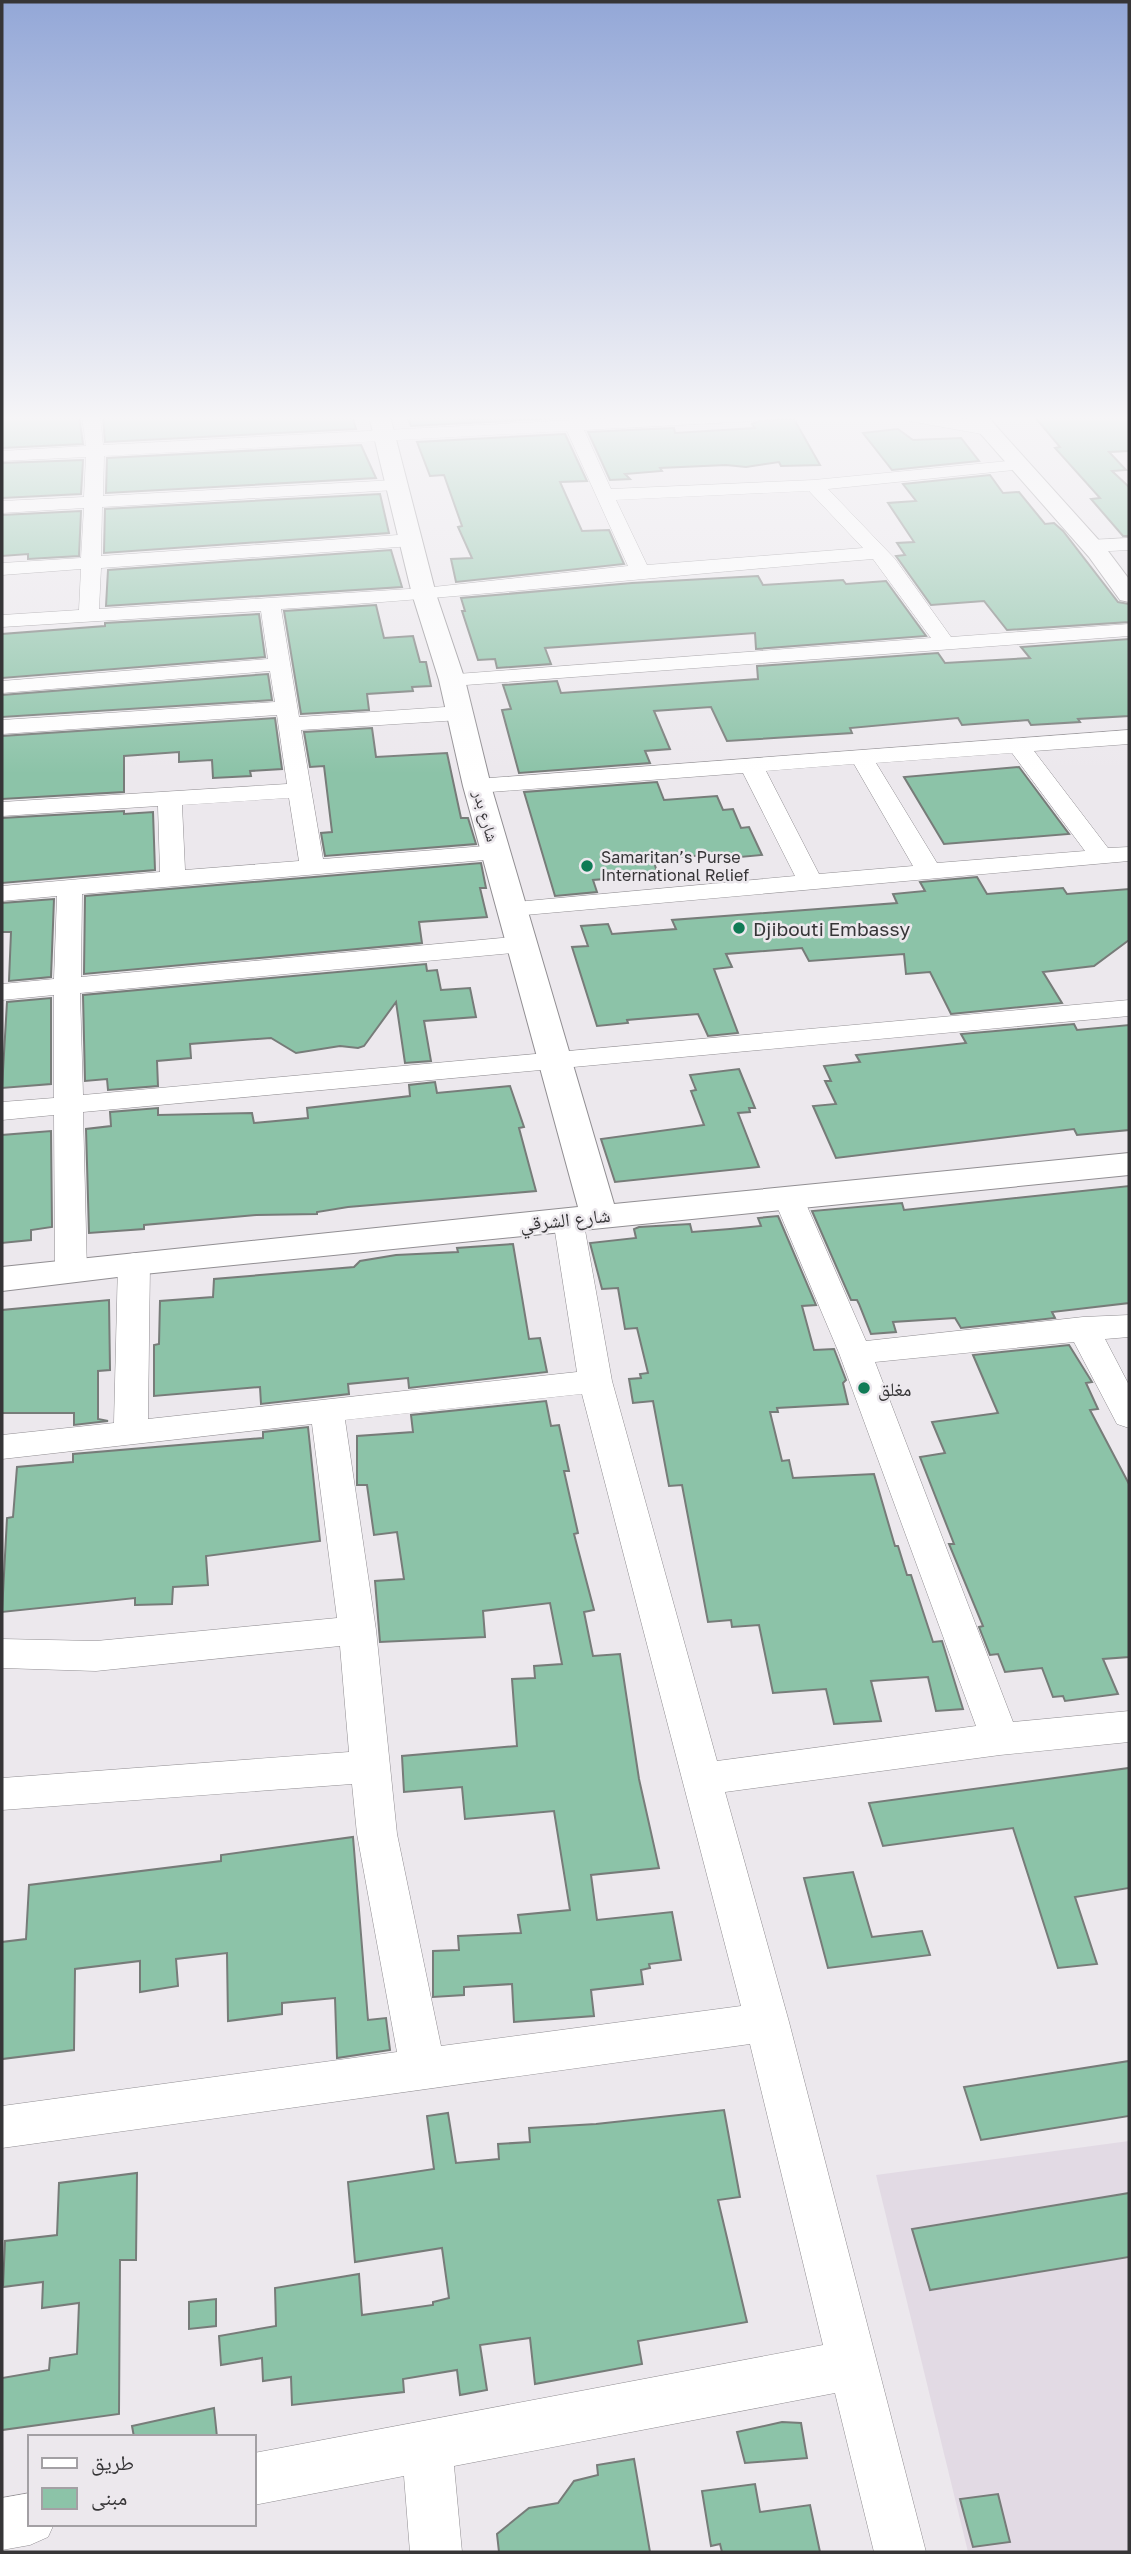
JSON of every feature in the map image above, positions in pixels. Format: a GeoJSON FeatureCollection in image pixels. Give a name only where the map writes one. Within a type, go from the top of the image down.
{"type":"FeatureCollection","features":[{"type":"Feature","properties":{"kind":"street"},"geometry":{"type":"LineString","coordinates":[[89,616],[92,535]]}},
{"type":"Feature","properties":{"kind":"street","name":"شارع بدر"},"geometry":{"type":"LineString","coordinates":[[410,535],[424,594],[452,680],[477,786],[556,1058],[584,1217]]}},
{"type":"Feature","properties":{"kind":"street"},"geometry":{"type":"LineString","coordinates":[[624,535],[640,571]]}},
{"type":"Feature","properties":{"kind":"street"},"geometry":{"type":"LineString","coordinates":[[860,535],[888,564],[945,643]]}},
{"type":"Feature","properties":{"kind":"street"},"geometry":{"type":"LineString","coordinates":[[1081,535],[1129,595]]}},
{"type":"Feature","properties":{"kind":"street"},"geometry":{"type":"LineString","coordinates":[[2,569],[412,540]]}},
{"type":"Feature","properties":{"kind":"street"},"geometry":{"type":"LineString","coordinates":[[1091,546],[1129,544]]}},
{"type":"Feature","properties":{"kind":"street"},"geometry":{"type":"LineString","coordinates":[[2,621],[424,594],[640,571],[876,553]]}},
{"type":"Feature","properties":{"kind":"street"},"geometry":{"type":"LineString","coordinates":[[270,605],[312,866]]}},
{"type":"Feature","properties":{"kind":"street"},"geometry":{"type":"LineString","coordinates":[[452,680],[1129,630]]}},
{"type":"Feature","properties":{"kind":"street"},"geometry":{"type":"LineString","coordinates":[[2,687],[281,664]]}},
{"type":"Feature","properties":{"kind":"street"},"geometry":{"type":"LineString","coordinates":[[214,670],[217,712]]}},
{"type":"Feature","properties":{"kind":"street"},"geometry":{"type":"LineString","coordinates":[[37,724],[39,684]]}},
{"type":"Feature","properties":{"kind":"street"},"geometry":{"type":"LineString","coordinates":[[2,727],[217,712],[288,716],[460,713]]}},
{"type":"Feature","properties":{"kind":"street"},"geometry":{"type":"LineString","coordinates":[[477,786],[1129,737]]}},
{"type":"Feature","properties":{"kind":"street"},"geometry":{"type":"LineString","coordinates":[[1018,746],[1102,857]]}},
{"type":"Feature","properties":{"kind":"street"},"geometry":{"type":"LineString","coordinates":[[862,758],[929,871]]}},
{"type":"Feature","properties":{"kind":"street"},"geometry":{"type":"LineString","coordinates":[[752,767],[811,883]]}},
{"type":"Feature","properties":{"kind":"street"},"geometry":{"type":"LineString","coordinates":[[2,809],[300,790]]}},
{"type":"Feature","properties":{"kind":"street"},"geometry":{"type":"LineString","coordinates":[[170,798],[173,877]]}},
{"type":"Feature","properties":{"kind":"street"},"geometry":{"type":"LineString","coordinates":[[2,893],[497,852]]}},
{"type":"Feature","properties":{"kind":"street"},"geometry":{"type":"LineString","coordinates":[[514,908],[1129,855]]}},
{"type":"Feature","properties":{"kind":"street"},"geometry":{"type":"LineString","coordinates":[[70,889],[67,988],[71,1272]]}},
{"type":"Feature","properties":{"kind":"street"},"geometry":{"type":"LineString","coordinates":[[2,992],[523,944]]}},
{"type":"Feature","properties":{"kind":"street"},"geometry":{"type":"LineString","coordinates":[[2,1111],[556,1058],[1129,1008]]}},
{"type":"Feature","properties":{"kind":"street","name":"شارع الشرقي"},"geometry":{"type":"LineString","coordinates":[[2,1279],[134,1262],[1129,1164]]}},
{"type":"Feature","properties":{"kind":"street"},"geometry":{"type":"LineString","coordinates":[[788,1198],[855,1353],[1000,1739]]}},
{"type":"Feature","properties":{"kind":"street"},"geometry":{"type":"LineString","coordinates":[[584,1217],[595,1381],[767,2022],[900,2552]]}},
{"type":"Feature","properties":{"kind":"street"},"geometry":{"type":"LineString","coordinates":[[131,1432],[134,1262]]}},
{"type":"Feature","properties":{"kind":"street"},"geometry":{"type":"LineString","coordinates":[[855,1353],[1083,1328],[1129,1326]]}},
{"type":"Feature","properties":{"kind":"street"},"geometry":{"type":"LineString","coordinates":[[1083,1328],[1129,1416]]}},
{"type":"Feature","properties":{"kind":"street"},"geometry":{"type":"LineString","coordinates":[[2,1447],[595,1381]]}},
{"type":"Feature","properties":{"kind":"street"},"geometry":{"type":"LineString","coordinates":[[327,1410],[357,1630],[368,1767],[377,1835],[423,2070]]}},
{"type":"Feature","properties":{"kind":"street"},"geometry":{"type":"LineString","coordinates":[[2,1654],[96,1656],[357,1630]]}},
{"type":"Feature","properties":{"kind":"street"},"geometry":{"type":"LineString","coordinates":[[701,1779],[1000,1739],[1129,1727]]}},
{"type":"Feature","properties":{"kind":"street"},"geometry":{"type":"LineString","coordinates":[[2,1794],[368,1767]]}},
{"type":"Feature","properties":{"kind":"street"},"geometry":{"type":"LineString","coordinates":[[2,2127],[767,2022]]}},
{"type":"Feature","properties":{"kind":"street"},"geometry":{"type":"LineString","coordinates":[[256,2479],[427,2449],[854,2364]]}},
{"type":"Feature","properties":{"kind":"street"},"geometry":{"type":"LineString","coordinates":[[427,2449],[436,2552]]}},
{"type":"Feature","properties":{"kind":"street"},"geometry":{"type":"LineString","coordinates":[[2,2524],[28,2519]]}},
{"type":"Feature","properties":{"kind":"shaded area"},"geometry":{"type":"Polygon","coordinates":[[[1129,2141],[1129,2552],[968,2552],[876,2175],[1129,2141]]]}},
{"type":"Feature","properties":{"kind":"building"},"geometry":{"type":"Polygon","coordinates":[[[2,535],[80,535],[79,556],[28,559],[28,554],[2,556],[2,535]]]}},
{"type":"Feature","properties":{"kind":"building"},"geometry":{"type":"Polygon","coordinates":[[[104,535],[358,535],[104,553],[104,535]]]}},
{"type":"Feature","properties":{"kind":"building"},"geometry":{"type":"Polygon","coordinates":[[[462,535],[611,535],[624,564],[456,582],[451,559],[472,558],[462,535]]]}},
{"type":"Feature","properties":{"kind":"building"},"geometry":{"type":"Polygon","coordinates":[[[909,535],[1066,535],[1118,602],[1129,604],[1129,622],[1007,630],[984,601],[931,605],[896,556],[905,555],[897,543],[914,542],[909,535]]]}},
{"type":"Feature","properties":{"kind":"building"},"geometry":{"type":"Polygon","coordinates":[[[391,550],[402,587],[106,606],[108,570],[391,550]]]}},
{"type":"Feature","properties":{"kind":"building"},"geometry":{"type":"Polygon","coordinates":[[[758,576],[763,585],[843,580],[846,584],[886,581],[926,636],[756,649],[755,633],[545,648],[551,664],[497,668],[495,659],[478,660],[462,611],[465,611],[461,598],[632,583],[758,576]]]}},
{"type":"Feature","properties":{"kind":"building"},"geometry":{"type":"Polygon","coordinates":[[[376,605],[384,638],[413,636],[420,662],[426,662],[431,686],[412,687],[413,691],[367,694],[369,710],[301,714],[284,611],[376,605]]]}},
{"type":"Feature","properties":{"kind":"building"},"geometry":{"type":"Polygon","coordinates":[[[259,614],[265,657],[2,678],[2,634],[105,626],[105,623],[259,614]]]}},
{"type":"Feature","properties":{"kind":"building"},"geometry":{"type":"Polygon","coordinates":[[[1129,639],[1129,716],[1078,719],[1080,722],[1031,725],[1028,720],[962,725],[958,718],[850,728],[852,733],[727,741],[711,707],[654,711],[670,749],[645,751],[650,763],[519,773],[502,710],[511,709],[503,685],[557,681],[561,693],[758,679],[757,666],[938,653],[945,663],[1030,658],[1021,647],[1129,639]]]}},
{"type":"Feature","properties":{"kind":"building"},"geometry":{"type":"Polygon","coordinates":[[[268,674],[272,700],[2,717],[2,695],[268,674]]]}},
{"type":"Feature","properties":{"kind":"building"},"geometry":{"type":"Polygon","coordinates":[[[275,718],[282,769],[250,771],[251,776],[213,778],[212,760],[179,762],[179,752],[124,756],[124,792],[2,799],[2,736],[275,718]]]}},
{"type":"Feature","properties":{"kind":"building"},"geometry":{"type":"Polygon","coordinates":[[[372,728],[376,757],[447,753],[461,818],[468,818],[476,844],[325,856],[321,833],[332,832],[324,766],[310,767],[304,732],[372,728]]]}},
{"type":"Feature","properties":{"kind":"building"},"geometry":{"type":"Polygon","coordinates":[[[1019,767],[1069,834],[944,844],[904,777],[1019,767]]]}},
{"type":"Feature","properties":{"kind":"building"},"geometry":{"type":"Polygon","coordinates":[[[657,782],[664,800],[717,796],[723,810],[733,809],[741,828],[749,827],[762,855],[708,860],[706,855],[653,859],[658,875],[593,880],[597,892],[555,896],[524,792],[657,782]]]}},
{"type":"Feature","properties":{"kind":"building"},"geometry":{"type":"Polygon","coordinates":[[[124,811],[124,814],[153,812],[155,870],[2,883],[2,818],[124,811]]]}},
{"type":"Feature","properties":{"kind":"building"},"geometry":{"type":"Polygon","coordinates":[[[481,863],[486,888],[480,888],[487,917],[419,922],[422,943],[84,974],[85,896],[481,863]]]}},
{"type":"Feature","properties":{"kind":"building"},"geometry":{"type":"Polygon","coordinates":[[[977,877],[987,894],[1063,888],[1067,894],[1129,889],[1129,940],[1094,966],[1043,972],[1062,1003],[951,1014],[930,972],[906,974],[904,954],[809,961],[802,948],[726,954],[732,967],[714,969],[738,1033],[708,1036],[698,1014],[627,1020],[628,1023],[597,1026],[572,947],[588,946],[581,926],[608,924],[612,934],[676,929],[672,920],[897,903],[893,894],[925,891],[920,882],[977,877]]]}},
{"type":"Feature","properties":{"kind":"building"},"geometry":{"type":"Polygon","coordinates":[[[54,899],[51,977],[9,981],[11,932],[2,932],[2,903],[54,899]]]}},
{"type":"Feature","properties":{"kind":"building"},"geometry":{"type":"Polygon","coordinates":[[[426,964],[427,971],[437,970],[441,990],[470,988],[476,1017],[424,1021],[431,1061],[405,1063],[396,1002],[364,1046],[358,1048],[340,1046],[296,1053],[271,1038],[190,1044],[191,1058],[157,1061],[158,1086],[108,1090],[107,1079],[85,1081],[83,995],[426,964]]]}},
{"type":"Feature","properties":{"kind":"building"},"geometry":{"type":"Polygon","coordinates":[[[51,998],[51,1084],[2,1088],[7,1002],[51,998]]]}},
{"type":"Feature","properties":{"kind":"building"},"geometry":{"type":"Polygon","coordinates":[[[1074,1024],[1077,1030],[1129,1025],[1129,1130],[1077,1135],[1074,1129],[836,1158],[813,1106],[836,1104],[825,1081],[831,1081],[824,1066],[860,1062],[856,1055],[966,1043],[961,1034],[1074,1024]]]}},
{"type":"Feature","properties":{"kind":"building"},"geometry":{"type":"Polygon","coordinates":[[[739,1069],[755,1108],[749,1108],[750,1112],[738,1113],[759,1167],[615,1182],[601,1139],[704,1125],[691,1091],[696,1090],[690,1075],[739,1069]]]}},
{"type":"Feature","properties":{"kind":"building"},"geometry":{"type":"Polygon","coordinates":[[[435,1082],[437,1093],[510,1086],[524,1127],[519,1128],[536,1191],[348,1207],[317,1214],[256,1215],[144,1225],[144,1229],[89,1233],[86,1129],[111,1126],[110,1112],[158,1108],[158,1115],[252,1113],[254,1123],[308,1118],[307,1108],[410,1096],[409,1085],[435,1082]]]}},
{"type":"Feature","properties":{"kind":"building"},"geometry":{"type":"Polygon","coordinates":[[[51,1131],[52,1227],[31,1230],[31,1240],[2,1243],[2,1135],[51,1131]]]}},
{"type":"Feature","properties":{"kind":"building"},"geometry":{"type":"Polygon","coordinates":[[[1129,1186],[1129,1303],[1052,1312],[1055,1318],[961,1328],[955,1318],[893,1322],[896,1332],[871,1334],[857,1300],[851,1300],[812,1211],[902,1203],[904,1210],[1129,1186]]]}},
{"type":"Feature","properties":{"kind":"building"},"geometry":{"type":"Polygon","coordinates":[[[778,1216],[816,1305],[802,1306],[814,1350],[834,1349],[846,1380],[843,1383],[848,1404],[777,1408],[778,1412],[770,1412],[782,1461],[789,1460],[793,1478],[874,1474],[895,1546],[898,1546],[907,1575],[911,1575],[933,1642],[942,1641],[963,1709],[936,1711],[928,1677],[871,1681],[881,1721],[834,1724],[826,1689],[773,1693],[759,1625],[732,1627],[731,1620],[708,1622],[682,1485],[669,1486],[653,1401],[633,1403],[629,1379],[641,1378],[640,1374],[648,1373],[637,1328],[625,1329],[618,1288],[602,1289],[590,1243],[636,1238],[634,1229],[639,1227],[690,1224],[692,1232],[730,1229],[761,1226],[758,1218],[778,1216]]]}},
{"type":"Feature","properties":{"kind":"building"},"geometry":{"type":"Polygon","coordinates":[[[513,1244],[529,1339],[540,1338],[547,1372],[409,1388],[408,1378],[348,1384],[349,1394],[261,1404],[260,1387],[154,1396],[154,1345],[159,1344],[160,1301],[213,1297],[214,1279],[354,1267],[360,1261],[396,1255],[458,1252],[457,1248],[513,1244]]]}},
{"type":"Feature","properties":{"kind":"building"},"geometry":{"type":"Polygon","coordinates":[[[109,1300],[110,1370],[98,1371],[98,1419],[108,1421],[74,1425],[74,1413],[2,1413],[2,1310],[109,1300]]]}},
{"type":"Feature","properties":{"kind":"building"},"geometry":{"type":"Polygon","coordinates":[[[1069,1345],[1092,1382],[1086,1383],[1098,1409],[1090,1410],[1129,1484],[1129,1657],[1103,1659],[1118,1694],[1065,1701],[1063,1696],[1053,1697],[1042,1668],[1005,1672],[998,1654],[990,1655],[979,1627],[983,1626],[949,1544],[954,1544],[920,1457],[945,1453],[932,1422],[998,1413],[973,1355],[1069,1345]]]}},
{"type":"Feature","properties":{"kind":"building"},"geometry":{"type":"Polygon","coordinates":[[[546,1401],[551,1426],[559,1425],[569,1471],[564,1471],[578,1533],[574,1534],[594,1610],[584,1612],[593,1656],[620,1654],[639,1779],[659,1868],[591,1875],[597,1920],[672,1912],[681,1960],[649,1964],[650,1968],[641,1970],[643,1984],[591,1990],[594,2016],[514,2022],[512,1984],[464,1987],[464,1995],[433,1997],[433,1951],[459,1950],[458,1936],[521,1933],[518,1915],[570,1910],[554,1811],[465,1819],[462,1787],[404,1792],[402,1756],[517,1746],[512,1679],[535,1678],[534,1666],[562,1664],[550,1603],[483,1611],[485,1637],[380,1642],[375,1581],[404,1579],[397,1532],[374,1535],[367,1485],[357,1485],[357,1436],[413,1432],[411,1415],[546,1401]]]}},
{"type":"Feature","properties":{"kind":"building"},"geometry":{"type":"Polygon","coordinates":[[[308,1427],[320,1541],[206,1556],[208,1585],[173,1587],[172,1604],[135,1605],[135,1598],[2,1612],[7,1518],[13,1517],[17,1467],[73,1462],[73,1454],[263,1438],[263,1432],[308,1427]]]}},
{"type":"Feature","properties":{"kind":"building"},"geometry":{"type":"Polygon","coordinates":[[[1129,1768],[1129,1888],[1075,1897],[1097,1964],[1058,1968],[1013,1828],[883,1846],[869,1803],[1129,1768]]]}},
{"type":"Feature","properties":{"kind":"building"},"geometry":{"type":"Polygon","coordinates":[[[353,1837],[368,2020],[386,2018],[390,2050],[337,2058],[335,1998],[282,2003],[282,2014],[228,2021],[227,1953],[176,1959],[178,1986],[140,1992],[140,1961],[75,1969],[74,2050],[2,2059],[2,1942],[26,1939],[29,1885],[221,1861],[221,1855],[353,1837]]]}},
{"type":"Feature","properties":{"kind":"building"},"geometry":{"type":"Polygon","coordinates":[[[853,1872],[872,1937],[922,1931],[930,1955],[828,1968],[804,1878],[853,1872]]]}},
{"type":"Feature","properties":{"kind":"building"},"geometry":{"type":"Polygon","coordinates":[[[1129,2061],[1129,2116],[981,2140],[964,2087],[1129,2061]]]}},
{"type":"Feature","properties":{"kind":"building"},"geometry":{"type":"Polygon","coordinates":[[[724,2110],[740,2197],[718,2200],[747,2322],[638,2341],[642,2364],[535,2384],[530,2338],[480,2345],[487,2390],[460,2395],[457,2370],[403,2379],[404,2392],[292,2405],[291,2377],[263,2381],[262,2358],[221,2365],[219,2336],[276,2326],[275,2288],[359,2274],[362,2315],[433,2305],[433,2302],[449,2298],[442,2248],[355,2262],[348,2182],[434,2169],[427,2116],[448,2113],[456,2163],[499,2159],[498,2144],[530,2142],[529,2128],[596,2124],[724,2110]]]}},
{"type":"Feature","properties":{"kind":"building"},"geometry":{"type":"Polygon","coordinates":[[[137,2173],[136,2260],[120,2260],[119,2414],[2,2430],[2,2378],[49,2370],[50,2358],[77,2354],[79,2303],[42,2308],[43,2282],[3,2287],[5,2241],[57,2235],[59,2183],[137,2173]]]}},
{"type":"Feature","properties":{"kind":"building"},"geometry":{"type":"Polygon","coordinates":[[[1129,2193],[1129,2257],[930,2290],[912,2229],[1129,2193]]]}},
{"type":"Feature","properties":{"kind":"building"},"geometry":{"type":"Polygon","coordinates":[[[216,2299],[216,2326],[189,2329],[189,2302],[216,2299]]]}},
{"type":"Feature","properties":{"kind":"building"},"geometry":{"type":"Polygon","coordinates":[[[214,2408],[217,2435],[134,2435],[132,2426],[214,2408]]]}},
{"type":"Feature","properties":{"kind":"building"},"geometry":{"type":"Polygon","coordinates":[[[782,2422],[801,2423],[807,2458],[745,2463],[737,2432],[782,2422]]]}},
{"type":"Feature","properties":{"kind":"building"},"geometry":{"type":"Polygon","coordinates":[[[634,2459],[650,2552],[499,2552],[497,2534],[529,2508],[558,2503],[574,2481],[598,2475],[597,2465],[634,2459]]]}},
{"type":"Feature","properties":{"kind":"building"},"geometry":{"type":"Polygon","coordinates":[[[755,2484],[760,2512],[810,2505],[820,2552],[722,2552],[720,2544],[711,2546],[702,2491],[755,2484]]]}},
{"type":"Feature","properties":{"kind":"building"},"geometry":{"type":"Polygon","coordinates":[[[998,2494],[1010,2542],[973,2547],[960,2499],[998,2494]]]}},
{"type":"Feature","properties":{"kind":"place","name":"Samaritan’s Purse International Relief"},"geometry":{"type":"Point","coordinates":[587,866]}},
{"type":"Feature","properties":{"kind":"place","name":"Djibouti Embassy"},"geometry":{"type":"Point","coordinates":[739,928]}},
{"type":"Feature","properties":{"kind":"place","name":"مغلق"},"geometry":{"type":"Point","coordinates":[864,1388]}}]}
